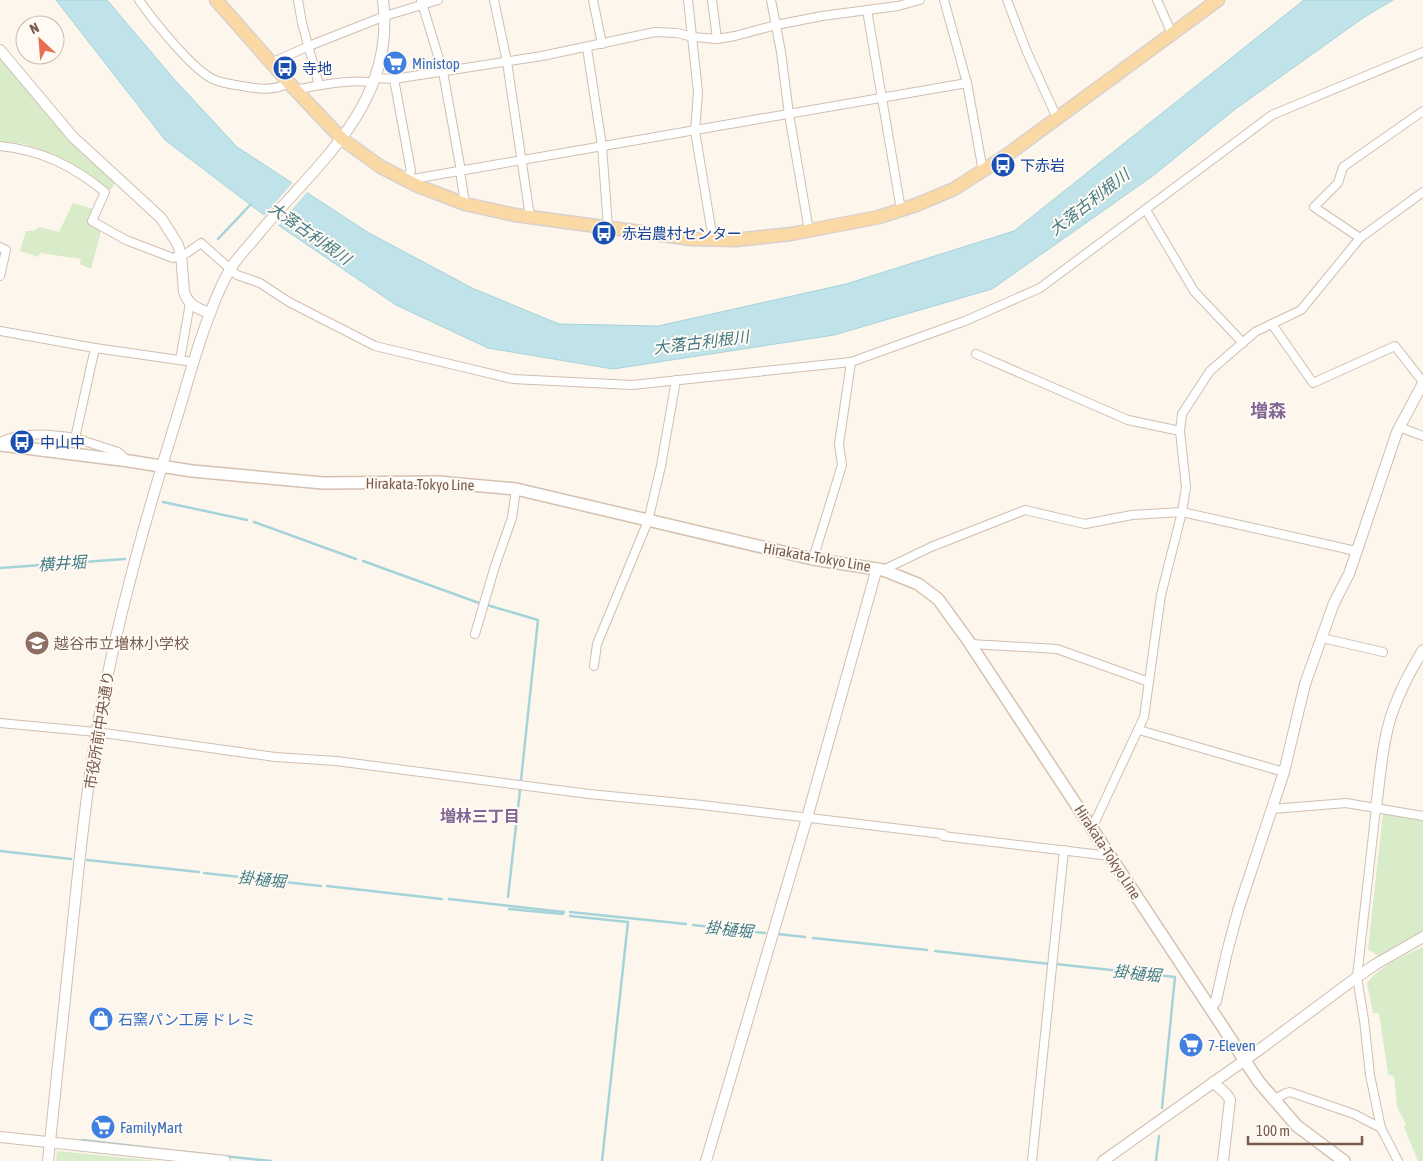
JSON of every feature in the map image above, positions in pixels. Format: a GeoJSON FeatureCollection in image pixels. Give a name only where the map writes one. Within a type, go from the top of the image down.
{"type":"FeatureCollection","features":[{"type":"Feature","properties":{"kind":"main road"},"geometry":{"type":"LineString","coordinates":[[216,0],[271,63],[342,139],[381,167],[405,180],[465,204],[530,217],[713,240],[752,239],[809,231],[879,217],[954,189],[983,171],[1218,0]]}},
{"type":"Feature","properties":{"kind":"main road","name":"Hirakata-Tokyo Line"},"geometry":{"type":"LineString","coordinates":[[0,444],[192,471],[322,483],[438,482],[516,489],[813,559],[880,569],[918,584],[938,599],[971,644],[1244,1061],[1273,1100],[1303,1132],[1344,1161]]}},
{"type":"Feature","properties":{"kind":"street"},"geometry":{"type":"LineString","coordinates":[[139,0],[166,34],[204,75],[215,80],[255,88],[280,88],[394,79],[587,48],[655,32],[677,32],[693,37],[717,39],[822,16],[898,6],[920,0]]}},
{"type":"Feature","properties":{"kind":"street"},"geometry":{"type":"LineString","coordinates":[[298,0],[319,85]]}},
{"type":"Feature","properties":{"kind":"street","name":"市役所前中央通り"},"geometry":{"type":"LineString","coordinates":[[48,1161],[82,840],[96,732],[126,592],[160,467],[210,313],[230,269],[342,139],[357,118],[374,80],[381,54],[385,16],[383,0]]}},
{"type":"Feature","properties":{"kind":"street"},"geometry":{"type":"LineString","coordinates":[[271,63],[309,46],[422,2],[438,0]]}},
{"type":"Feature","properties":{"kind":"street"},"geometry":{"type":"LineString","coordinates":[[494,0],[507,62],[530,217]]}},
{"type":"Feature","properties":{"kind":"street"},"geometry":{"type":"LineString","coordinates":[[593,0],[602,44]]}},
{"type":"Feature","properties":{"kind":"street"},"geometry":{"type":"LineString","coordinates":[[688,0],[698,92],[695,131],[713,240]]}},
{"type":"Feature","properties":{"kind":"street"},"geometry":{"type":"LineString","coordinates":[[712,0],[717,39]]}},
{"type":"Feature","properties":{"kind":"street"},"geometry":{"type":"LineString","coordinates":[[771,0],[809,231]]}},
{"type":"Feature","properties":{"kind":"street"},"geometry":{"type":"LineString","coordinates":[[944,0],[967,84],[983,171]]}},
{"type":"Feature","properties":{"kind":"street"},"geometry":{"type":"LineString","coordinates":[[1007,0],[1027,52],[1057,118]]}},
{"type":"Feature","properties":{"kind":"street"},"geometry":{"type":"LineString","coordinates":[[1157,0],[1172,34]]}},
{"type":"Feature","properties":{"kind":"street"},"geometry":{"type":"LineString","coordinates":[[422,2],[443,72],[465,204]]}},
{"type":"Feature","properties":{"kind":"street"},"geometry":{"type":"LineString","coordinates":[[867,10],[901,210]]}},
{"type":"Feature","properties":{"kind":"street"},"geometry":{"type":"LineString","coordinates":[[587,48],[602,146],[608,227]]}},
{"type":"Feature","properties":{"kind":"street"},"geometry":{"type":"LineString","coordinates":[[0,50],[73,137],[161,218],[181,254],[186,298],[198,310],[210,313]]}},
{"type":"Feature","properties":{"kind":"street"},"geometry":{"type":"LineString","coordinates":[[0,146],[22,148],[42,154],[84,175],[105,192],[92,221],[126,240],[173,258],[187,253],[201,243],[237,275],[260,284],[289,302],[375,346],[513,380],[632,385],[851,362],[966,321],[1040,288],[1272,115],[1423,52]]}},
{"type":"Feature","properties":{"kind":"street"},"geometry":{"type":"LineString","coordinates":[[394,79],[411,171],[405,180]]}},
{"type":"Feature","properties":{"kind":"street"},"geometry":{"type":"LineString","coordinates":[[405,180],[967,84]]}},
{"type":"Feature","properties":{"kind":"street"},"geometry":{"type":"LineString","coordinates":[[1360,238],[1314,206],[1338,183],[1344,167],[1423,111]]}},
{"type":"Feature","properties":{"kind":"street"},"geometry":{"type":"LineString","coordinates":[[1092,828],[1144,717],[1162,595],[1182,512],[1186,487],[1180,431],[1182,414],[1210,371],[1255,332],[1301,310],[1360,238],[1423,192]]}},
{"type":"Feature","properties":{"kind":"street"},"geometry":{"type":"LineString","coordinates":[[1146,210],[1194,291],[1243,343]]}},
{"type":"Feature","properties":{"kind":"street"},"geometry":{"type":"LineString","coordinates":[[0,247],[6,250],[0,276]]}},
{"type":"Feature","properties":{"kind":"street"},"geometry":{"type":"LineString","coordinates":[[180,360],[190,304]]}},
{"type":"Feature","properties":{"kind":"street"},"geometry":{"type":"LineString","coordinates":[[1210,1008],[1216,1001],[1238,910],[1284,772],[1305,684],[1334,603],[1349,574],[1399,427],[1423,382],[1395,346],[1313,384],[1272,324]]}},
{"type":"Feature","properties":{"kind":"street"},"geometry":{"type":"LineString","coordinates":[[0,331],[95,348],[194,362]]}},
{"type":"Feature","properties":{"kind":"street"},"geometry":{"type":"LineString","coordinates":[[75,438],[95,348]]}},
{"type":"Feature","properties":{"kind":"street"},"geometry":{"type":"LineString","coordinates":[[976,354],[1128,420],[1180,431]]}},
{"type":"Feature","properties":{"kind":"street"},"geometry":{"type":"LineString","coordinates":[[813,559],[842,465],[839,444],[851,362]]}},
{"type":"Feature","properties":{"kind":"street"},"geometry":{"type":"LineString","coordinates":[[594,666],[597,644],[648,520],[661,466],[676,380]]}},
{"type":"Feature","properties":{"kind":"street"},"geometry":{"type":"LineString","coordinates":[[1399,427],[1423,436]]}},
{"type":"Feature","properties":{"kind":"street"},"geometry":{"type":"LineString","coordinates":[[0,444],[10,436],[40,435],[75,438],[118,452],[129,461]]}},
{"type":"Feature","properties":{"kind":"street"},"geometry":{"type":"LineString","coordinates":[[475,634],[495,566],[512,518],[516,489]]}},
{"type":"Feature","properties":{"kind":"street"},"geometry":{"type":"LineString","coordinates":[[706,1161],[880,569],[1025,510],[1085,524],[1132,515],[1182,512],[1356,551]]}},
{"type":"Feature","properties":{"kind":"street"},"geometry":{"type":"LineString","coordinates":[[1322,638],[1384,652]]}},
{"type":"Feature","properties":{"kind":"street"},"geometry":{"type":"LineString","coordinates":[[971,644],[1057,649],[1149,682]]}},
{"type":"Feature","properties":{"kind":"street"},"geometry":{"type":"LineString","coordinates":[[1398,1161],[1381,1128],[1370,1075],[1357,977],[1383,752],[1391,717],[1408,677],[1423,650]]}},
{"type":"Feature","properties":{"kind":"street"},"geometry":{"type":"LineString","coordinates":[[0,723],[96,732],[275,757],[336,761],[589,794],[702,805],[1110,856]]}},
{"type":"Feature","properties":{"kind":"street"},"geometry":{"type":"LineString","coordinates":[[1139,730],[1284,772]]}},
{"type":"Feature","properties":{"kind":"street"},"geometry":{"type":"LineString","coordinates":[[1272,810],[1346,803],[1423,816]]}},
{"type":"Feature","properties":{"kind":"street"},"geometry":{"type":"LineString","coordinates":[[1032,1161],[1064,850]]}},
{"type":"Feature","properties":{"kind":"street"},"geometry":{"type":"LineString","coordinates":[[1103,1161],[1244,1061],[1357,977],[1423,937]]}},
{"type":"Feature","properties":{"kind":"street"},"geometry":{"type":"LineString","coordinates":[[1213,1082],[1225,1092],[1230,1100],[1223,1161]]}},
{"type":"Feature","properties":{"kind":"street"},"geometry":{"type":"LineString","coordinates":[[1273,1100],[1290,1092],[1354,1114],[1381,1128]]}},
{"type":"Feature","properties":{"kind":"street"},"geometry":{"type":"LineString","coordinates":[[0,1137],[225,1161]]}},
{"type":"Feature","properties":{"kind":"green space"},"geometry":{"type":"Polygon","coordinates":[[[0,56],[60,130],[115,183],[111,190],[80,169],[36,147],[0,142],[0,56]]]}},
{"type":"Feature","properties":{"kind":"green space"},"geometry":{"type":"Polygon","coordinates":[[[73,203],[93,209],[89,224],[101,232],[91,269],[80,264],[81,259],[40,253],[39,257],[20,251],[26,231],[34,231],[39,227],[59,232],[73,203]]]}},
{"type":"Feature","properties":{"kind":"green space"},"geometry":{"type":"Polygon","coordinates":[[[1383,813],[1423,821],[1423,930],[1378,956],[1368,949],[1383,813]]]}},
{"type":"Feature","properties":{"kind":"green space"},"geometry":{"type":"Polygon","coordinates":[[[1423,947],[1423,1161],[1418,1161],[1404,1127],[1406,1124],[1397,1107],[1394,1077],[1388,1074],[1379,1013],[1373,1013],[1367,983],[1378,971],[1423,947]]]}},
{"type":"Feature","properties":{"kind":"green space"},"geometry":{"type":"Polygon","coordinates":[[[57,1151],[159,1161],[56,1161],[57,1151]]]}},
{"type":"Feature","properties":{"kind":"water","name":"大落古利根川"},"geometry":{"type":"Polygon","coordinates":[[[56,0],[107,0],[174,79],[237,147],[369,233],[472,288],[559,324],[658,326],[846,284],[1014,231],[1304,0],[1393,0],[1363,18],[1234,110],[1154,175],[992,289],[834,335],[613,369],[488,348],[396,305],[272,221],[165,140],[56,0]]]}},
{"type":"Feature","properties":{"kind":"pier"},"geometry":{"type":"Polygon","coordinates":[[[294,181],[308,191],[277,227],[263,217],[294,181]]]}},
{"type":"Feature","properties":{"kind":"waterway"},"geometry":{"type":"LineString","coordinates":[[218,239],[251,204]]}},
{"type":"Feature","properties":{"kind":"waterway"},"geometry":{"type":"LineString","coordinates":[[163,502],[247,520]]}},
{"type":"Feature","properties":{"kind":"waterway"},"geometry":{"type":"LineString","coordinates":[[254,522],[356,559]]}},
{"type":"Feature","properties":{"kind":"waterway","name":"横井堀"},"geometry":{"type":"LineString","coordinates":[[0,568],[125,559]]}},
{"type":"Feature","properties":{"kind":"waterway"},"geometry":{"type":"LineString","coordinates":[[363,561],[479,603]]}},
{"type":"Feature","properties":{"kind":"waterway"},"geometry":{"type":"LineString","coordinates":[[487,605],[538,620],[521,780]]}},
{"type":"Feature","properties":{"kind":"waterway"},"geometry":{"type":"LineString","coordinates":[[508,897],[520,790]]}},
{"type":"Feature","properties":{"kind":"waterway","name":"掛樋堀"},"geometry":{"type":"LineString","coordinates":[[0,851],[71,859]]}},
{"type":"Feature","properties":{"kind":"waterway","name":"掛樋堀"},"geometry":{"type":"LineString","coordinates":[[87,860],[199,872]]}},
{"type":"Feature","properties":{"kind":"waterway","name":"掛樋堀"},"geometry":{"type":"LineString","coordinates":[[204,873],[321,886]]}},
{"type":"Feature","properties":{"kind":"waterway","name":"掛樋堀"},"geometry":{"type":"LineString","coordinates":[[327,886],[442,899]]}},
{"type":"Feature","properties":{"kind":"waterway","name":"掛樋堀"},"geometry":{"type":"LineString","coordinates":[[449,899],[564,912]]}},
{"type":"Feature","properties":{"kind":"waterway","name":"掛樋堀"},"geometry":{"type":"LineString","coordinates":[[509,909],[563,914]]}},
{"type":"Feature","properties":{"kind":"waterway","name":"掛樋堀"},"geometry":{"type":"LineString","coordinates":[[570,912],[686,924]]}},
{"type":"Feature","properties":{"kind":"waterway"},"geometry":{"type":"LineString","coordinates":[[570,916],[628,922],[602,1161]]}},
{"type":"Feature","properties":{"kind":"waterway","name":"掛樋堀"},"geometry":{"type":"LineString","coordinates":[[693,925],[765,933]]}},
{"type":"Feature","properties":{"kind":"waterway","name":"掛樋堀"},"geometry":{"type":"LineString","coordinates":[[778,934],[805,937]]}},
{"type":"Feature","properties":{"kind":"waterway","name":"掛樋堀"},"geometry":{"type":"LineString","coordinates":[[813,938],[927,950]]}},
{"type":"Feature","properties":{"kind":"waterway","name":"掛樋堀"},"geometry":{"type":"LineString","coordinates":[[935,951],[1050,964]]}},
{"type":"Feature","properties":{"kind":"waterway","name":"掛樋堀"},"geometry":{"type":"LineString","coordinates":[[1056,964],[1175,977],[1162,1108]]}},
{"type":"Feature","properties":{"kind":"waterway","name":"掛樋堀"},"geometry":{"type":"LineString","coordinates":[[1156,1161],[1159,1136]]}},
{"type":"Feature","properties":{"kind":"waterway"},"geometry":{"type":"LineString","coordinates":[[82,1140],[168,1150]]}},
{"type":"Feature","properties":{"kind":"waterway"},"geometry":{"type":"LineString","coordinates":[[177,1151],[215,1155]]}},
{"type":"Feature","properties":{"kind":"waterway"},"geometry":{"type":"LineString","coordinates":[[223,1156],[271,1161]]}},
{"type":"Feature","properties":{"kind":"place","name":"Ministop"},"geometry":{"type":"Point","coordinates":[395,63]}},
{"type":"Feature","properties":{"kind":"place","name":"寺地"},"geometry":{"type":"Point","coordinates":[285,68]}},
{"type":"Feature","properties":{"kind":"place","name":"下赤岩"},"geometry":{"type":"Point","coordinates":[1003,165]}},
{"type":"Feature","properties":{"kind":"place","name":"赤岩農村センター"},"geometry":{"type":"Point","coordinates":[604,233]}},
{"type":"Feature","properties":{"kind":"place","name":"中山中"},"geometry":{"type":"Point","coordinates":[22,442]}},
{"type":"Feature","properties":{"kind":"place","name":"越谷市立増林小学校"},"geometry":{"type":"Point","coordinates":[37,643]}},
{"type":"Feature","properties":{"kind":"place","name":"石窯パン工房 ドレミ"},"geometry":{"type":"Point","coordinates":[101,1019]}},
{"type":"Feature","properties":{"kind":"place","name":"7-Eleven"},"geometry":{"type":"Point","coordinates":[1191,1045]}},
{"type":"Feature","properties":{"kind":"place","name":"FamilyMart"},"geometry":{"type":"Point","coordinates":[103,1127]}},
{"type":"Feature","properties":{"kind":"district","name":"増森"},"geometry":{"type":"Point","coordinates":[1268,410]}},
{"type":"Feature","properties":{"kind":"district","name":"増林三丁目"},"geometry":{"type":"Point","coordinates":[480,816]}}]}
